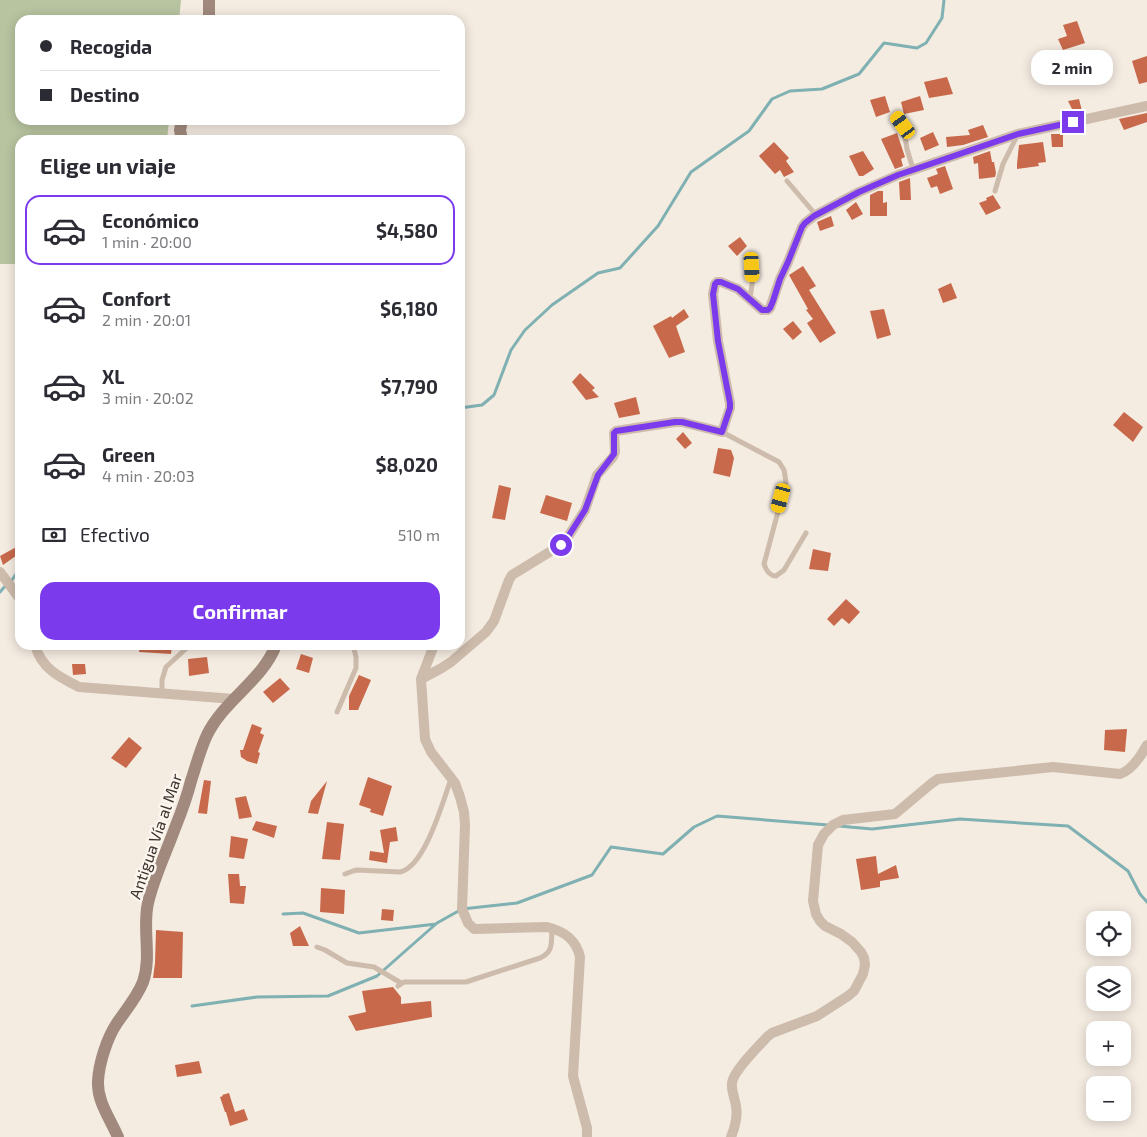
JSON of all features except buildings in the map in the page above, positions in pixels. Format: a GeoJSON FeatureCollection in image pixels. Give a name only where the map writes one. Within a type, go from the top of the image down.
{"type":"FeatureCollection","features":[{"type":"Feature","properties":{"kind":"main road"},"geometry":{"type":"LineString","coordinates":[[209,15],[210,0]]}},
{"type":"Feature","properties":{"kind":"main road","name":"Antigua Vía al Mar"},"geometry":{"type":"LineString","coordinates":[[118,1137],[100,1099],[98,1080],[103,1052],[116,1025],[137,995],[143,981],[146,964],[148,903],[158,870],[175,830],[207,736],[214,723],[234,699],[268,663],[274,650]]}},
{"type":"Feature","properties":{"kind":"street"},"geometry":{"type":"LineString","coordinates":[[421,679],[451,662],[486,632],[494,621],[512,575],[566,540],[585,510],[598,475],[614,454],[614,433],[616,431],[682,422],[722,432],[730,403],[718,341],[713,294],[717,282],[738,289],[762,310],[768,310],[802,227],[816,215],[859,192],[898,175],[1018,134],[1147,106]]}},
{"type":"Feature","properties":{"kind":"street"},"geometry":{"type":"LineString","coordinates":[[0,572],[15,592]]}},
{"type":"Feature","properties":{"kind":"street"},"geometry":{"type":"LineString","coordinates":[[37,650],[40,660],[57,676],[79,687],[234,699]]}},
{"type":"Feature","properties":{"kind":"street"},"geometry":{"type":"LineString","coordinates":[[432,650],[421,679],[425,739],[431,752],[455,783],[464,812],[462,909],[468,924],[477,929],[547,927],[562,932],[572,939],[580,957],[573,1076],[587,1128],[586,1137]]}},
{"type":"Feature","properties":{"kind":"street"},"geometry":{"type":"LineString","coordinates":[[731,1137],[737,1115],[732,1081],[744,1063],[772,1033],[817,1016],[851,994],[864,974],[864,958],[860,952],[852,942],[820,921],[813,901],[818,845],[824,834],[833,825],[843,820],[895,814],[938,779],[1053,767],[1120,774],[1125,772],[1136,761],[1147,746]]}},
{"type":"Feature","properties":{"kind":"lane"},"geometry":{"type":"LineString","coordinates":[[897,116],[903,125],[907,150],[913,170]]}},
{"type":"Feature","properties":{"kind":"lane"},"geometry":{"type":"LineString","coordinates":[[995,191],[1003,164],[1018,134]]}},
{"type":"Feature","properties":{"kind":"lane"},"geometry":{"type":"LineString","coordinates":[[787,182],[816,215]]}},
{"type":"Feature","properties":{"kind":"lane"},"geometry":{"type":"LineString","coordinates":[[750,299],[753,278],[752,256]]}},
{"type":"Feature","properties":{"kind":"lane"},"geometry":{"type":"LineString","coordinates":[[722,432],[778,462],[784,470],[786,482],[764,564],[772,576],[776,576],[784,570],[806,532]]}},
{"type":"Feature","properties":{"kind":"lane"},"geometry":{"type":"LineString","coordinates":[[162,694],[162,680],[166,668],[185,650]]}},
{"type":"Feature","properties":{"kind":"lane"},"geometry":{"type":"LineString","coordinates":[[337,712],[356,668],[354,650]]}},
{"type":"Feature","properties":{"kind":"lane"},"geometry":{"type":"LineString","coordinates":[[345,874],[358,870],[400,872],[409,868],[419,857],[428,842],[452,778]]}},
{"type":"Feature","properties":{"kind":"lane"},"geometry":{"type":"LineString","coordinates":[[318,947],[346,963],[375,968],[388,975],[400,985],[404,982],[466,982],[546,955],[551,947],[552,928]]}},
{"type":"Feature","properties":{"kind":"green space"},"geometry":{"type":"Polygon","coordinates":[[[0,0],[181,0],[180,15],[15,15],[15,125],[168,125],[168,135],[15,135],[15,264],[0,264],[0,0]]]}},
{"type":"Feature","properties":{"kind":"waterway"},"geometry":{"type":"LineString","coordinates":[[465,407],[482,405],[494,395],[511,350],[525,330],[552,305],[598,273],[620,268],[658,226],[691,172],[749,131],[772,99],[790,91],[822,89],[859,74],[884,43],[917,48],[926,43],[942,18],[944,0]]}},
{"type":"Feature","properties":{"kind":"waterway"},"geometry":{"type":"LineString","coordinates":[[12,580],[15,576]]}},
{"type":"Feature","properties":{"kind":"waterway"},"geometry":{"type":"LineString","coordinates":[[0,592],[6,585]]}},
{"type":"Feature","properties":{"kind":"waterway"},"geometry":{"type":"LineString","coordinates":[[192,1006],[257,997],[328,996],[377,976],[437,923],[462,909],[517,903],[592,875],[611,847],[663,854],[694,827],[717,816],[828,825]]}},
{"type":"Feature","properties":{"kind":"waterway"},"geometry":{"type":"LineString","coordinates":[[839,826],[872,829],[960,819],[1068,826],[1128,871],[1140,894],[1147,902]]}},
{"type":"Feature","properties":{"kind":"waterway"},"geometry":{"type":"LineString","coordinates":[[283,914],[303,913],[359,933],[436,924]]}},
{"type":"Feature","properties":{"kind":"route"},"geometry":{"type":"LineString","coordinates":[[561,545],[585,510],[599,472],[613,457],[615,452],[614,433],[616,431],[682,422],[722,432],[730,403],[718,341],[713,294],[717,282],[738,289],[762,310],[768,310],[802,227],[814,216],[859,192],[898,175],[1018,134],[1073,122]]}}]}
